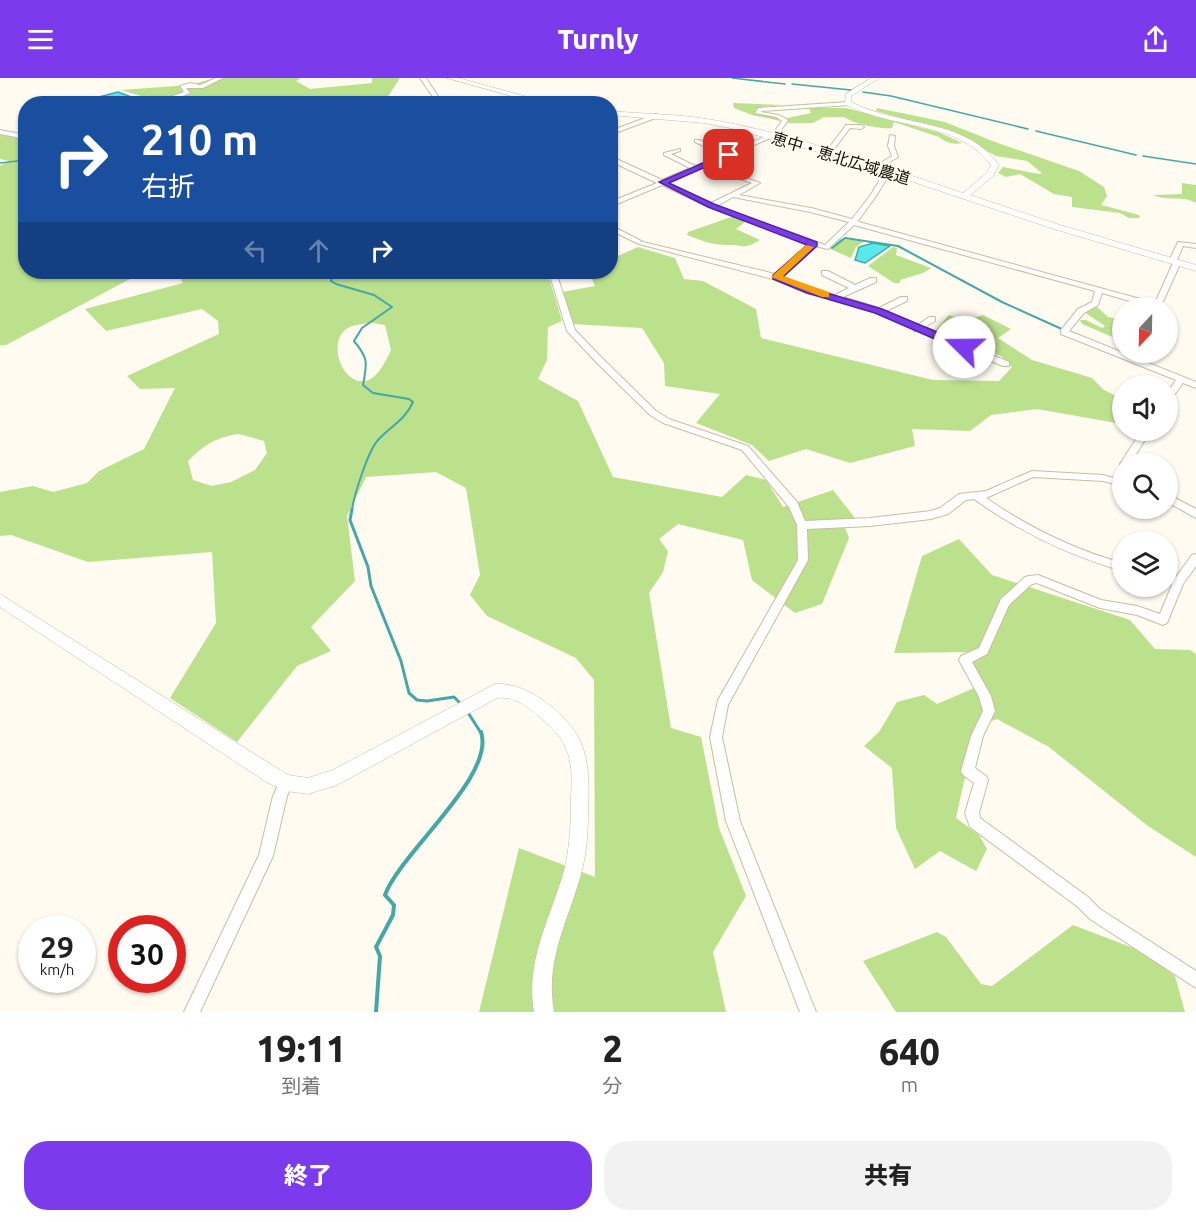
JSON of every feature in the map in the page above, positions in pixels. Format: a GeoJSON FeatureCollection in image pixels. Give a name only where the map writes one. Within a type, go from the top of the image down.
{"type":"FeatureCollection","features":[{"type":"Feature","properties":{"kind":"street"},"geometry":{"type":"LineString","coordinates":[[177,96],[188,92],[182,88],[186,86],[201,87],[220,78]]}},
{"type":"Feature","properties":{"kind":"street"},"geometry":{"type":"LineString","coordinates":[[423,78],[435,96]]}},
{"type":"Feature","properties":{"kind":"street"},"geometry":{"type":"LineString","coordinates":[[450,78],[520,96]]}},
{"type":"Feature","properties":{"kind":"street"},"geometry":{"type":"LineString","coordinates":[[848,104],[845,100],[848,96],[876,78]]}},
{"type":"Feature","properties":{"kind":"street"},"geometry":{"type":"LineString","coordinates":[[618,202],[771,138],[785,120],[782,117],[759,113],[757,112],[759,109],[848,104],[862,111],[946,132],[987,154],[994,162],[994,168],[963,197]]}},
{"type":"Feature","properties":{"kind":"street","name":"恵中・恵北広域農道"},"geometry":{"type":"LineString","coordinates":[[618,113],[714,122],[829,152],[963,197],[1196,268]]}},
{"type":"Feature","properties":{"kind":"street"},"geometry":{"type":"LineString","coordinates":[[618,130],[656,116]]}},
{"type":"Feature","properties":{"kind":"street"},"geometry":{"type":"LineString","coordinates":[[829,152],[848,126],[861,127]]}},
{"type":"Feature","properties":{"kind":"street"},"geometry":{"type":"LineString","coordinates":[[0,132],[18,135]]}},
{"type":"Feature","properties":{"kind":"street"},"geometry":{"type":"LineString","coordinates":[[877,167],[895,157],[891,146],[892,136]]}},
{"type":"Feature","properties":{"kind":"street"},"geometry":{"type":"LineString","coordinates":[[698,141],[729,155]]}},
{"type":"Feature","properties":{"kind":"street"},"geometry":{"type":"LineString","coordinates":[[678,150],[666,154],[696,169]]}},
{"type":"Feature","properties":{"kind":"street"},"geometry":{"type":"LineString","coordinates":[[618,162],[711,206],[826,248],[855,222],[869,205],[886,174],[890,171]]}},
{"type":"Feature","properties":{"kind":"street"},"geometry":{"type":"LineString","coordinates":[[705,165],[757,183],[711,206]]}},
{"type":"Feature","properties":{"kind":"street"},"geometry":{"type":"LineString","coordinates":[[731,195],[811,210],[1157,306],[1175,262],[1180,243],[1196,246]]}},
{"type":"Feature","properties":{"kind":"street"},"geometry":{"type":"LineString","coordinates":[[618,231],[640,243],[776,277],[810,291],[880,311],[917,329],[1006,364]]}},
{"type":"Feature","properties":{"kind":"street"},"geometry":{"type":"LineString","coordinates":[[776,277],[813,244]]}},
{"type":"Feature","properties":{"kind":"street"},"geometry":{"type":"LineString","coordinates":[[825,273],[855,288]]}},
{"type":"Feature","properties":{"kind":"street"},"geometry":{"type":"LineString","coordinates":[[554,279],[571,332],[600,361],[653,413],[666,421],[745,448],[793,505],[802,525],[803,560],[722,704],[716,737],[733,821],[808,1012]]}},
{"type":"Feature","properties":{"kind":"street"},"geometry":{"type":"LineString","coordinates":[[836,297],[873,280]]}},
{"type":"Feature","properties":{"kind":"street"},"geometry":{"type":"LineString","coordinates":[[1099,290],[1095,303],[1081,311],[1064,332],[1196,386]]}},
{"type":"Feature","properties":{"kind":"street"},"geometry":{"type":"LineString","coordinates":[[880,311],[904,299]]}},
{"type":"Feature","properties":{"kind":"street"},"geometry":{"type":"LineString","coordinates":[[917,329],[932,319]]}},
{"type":"Feature","properties":{"kind":"street"},"geometry":{"type":"LineString","coordinates":[[1178,384],[1181,380]]}},
{"type":"Feature","properties":{"kind":"street"},"geometry":{"type":"LineString","coordinates":[[802,525],[870,522],[931,515],[944,511],[963,497],[988,494],[1032,474],[1112,481]]}},
{"type":"Feature","properties":{"kind":"street"},"geometry":{"type":"LineString","coordinates":[[977,496],[1017,524],[1112,564]]}},
{"type":"Feature","properties":{"kind":"street"},"geometry":{"type":"LineString","coordinates":[[1178,504],[1196,514]]}},
{"type":"Feature","properties":{"kind":"street"},"geometry":{"type":"LineString","coordinates":[[1178,576],[1195,560]]}},
{"type":"Feature","properties":{"kind":"street"},"geometry":{"type":"LineString","coordinates":[[1169,597],[1163,620],[1137,611],[1100,604],[1038,579],[1025,581],[1005,602],[983,651],[965,660],[985,696],[989,711],[977,736],[968,771],[981,780],[972,813],[975,822],[1083,902],[1095,914],[1196,980]]}},
{"type":"Feature","properties":{"kind":"street"},"geometry":{"type":"LineString","coordinates":[[0,600],[129,690],[286,783],[308,786],[337,777],[487,694],[503,690],[528,698],[564,727],[575,742],[579,758],[578,845],[574,868],[551,929],[542,980],[544,1012]]}},
{"type":"Feature","properties":{"kind":"street"},"geometry":{"type":"LineString","coordinates":[[192,1012],[266,856],[280,796],[286,783]]}},
{"type":"Feature","properties":{"kind":"green space"},"geometry":{"type":"Polygon","coordinates":[[[215,78],[301,78],[296,81],[310,89],[372,83],[372,78],[400,78],[388,96],[141,96],[121,90],[190,85],[215,78]]]}},
{"type":"Feature","properties":{"kind":"green space"},"geometry":{"type":"Polygon","coordinates":[[[733,103],[784,105],[759,107],[755,111],[788,118],[811,113],[809,108],[846,108],[938,132],[962,143],[950,143],[894,122],[892,128],[860,124],[844,117],[824,117],[813,123],[790,123],[752,115],[734,108],[733,103]]]}},
{"type":"Feature","properties":{"kind":"green space"},"geometry":{"type":"Polygon","coordinates":[[[877,108],[945,122],[1079,171],[1104,187],[1107,196],[1101,205],[1139,215],[1140,218],[1072,207],[1072,197],[1054,194],[1020,174],[1006,177],[998,173],[1003,167],[1042,173],[1027,161],[996,156],[956,134],[876,111],[877,108]]]}},
{"type":"Feature","properties":{"kind":"green space"},"geometry":{"type":"Polygon","coordinates":[[[0,134],[18,138],[18,279],[130,279],[6,345],[0,345],[0,166],[9,161],[0,159],[0,134]]]}},
{"type":"Feature","properties":{"kind":"green space"},"geometry":{"type":"Polygon","coordinates":[[[1182,183],[1196,185],[1196,203],[1186,199],[1154,195],[1182,194],[1182,183]]]}},
{"type":"Feature","properties":{"kind":"green space"},"geometry":{"type":"Polygon","coordinates":[[[734,216],[745,222],[736,229],[760,240],[746,246],[722,245],[687,235],[688,232],[734,216]]]}},
{"type":"Feature","properties":{"kind":"green space"},"geometry":{"type":"Polygon","coordinates":[[[840,239],[864,241],[856,247],[851,258],[830,249],[840,239]]]}},
{"type":"Feature","properties":{"kind":"green space"},"geometry":{"type":"Polygon","coordinates":[[[638,247],[675,258],[684,279],[703,281],[756,309],[761,338],[933,380],[999,381],[1012,367],[1001,356],[935,331],[949,315],[965,321],[983,315],[1011,329],[998,338],[1032,360],[1092,378],[1104,390],[1112,394],[1112,422],[1037,409],[991,415],[970,431],[912,429],[915,446],[850,463],[806,449],[769,461],[752,445],[696,423],[720,394],[665,386],[664,363],[642,328],[571,324],[562,292],[595,286],[592,279],[618,279],[618,256],[638,247]]]}},
{"type":"Feature","properties":{"kind":"green space"},"geometry":{"type":"Polygon","coordinates":[[[893,247],[897,248],[896,255],[931,268],[900,280],[900,283],[894,283],[868,266],[893,247]]]}},
{"type":"Feature","properties":{"kind":"green space"},"geometry":{"type":"Polygon","coordinates":[[[180,279],[550,279],[562,321],[548,327],[547,360],[538,379],[578,401],[613,477],[722,497],[746,475],[766,480],[783,507],[833,490],[855,518],[842,520],[849,538],[822,604],[795,613],[752,580],[743,540],[678,524],[659,539],[668,551],[663,572],[649,593],[671,728],[701,737],[719,828],[746,896],[713,952],[726,1012],[479,1012],[519,848],[595,877],[594,680],[576,658],[487,616],[470,595],[480,575],[466,488],[436,472],[366,477],[347,516],[355,581],[311,627],[331,651],[297,666],[237,742],[170,698],[216,623],[212,552],[88,562],[11,535],[0,536],[0,492],[33,486],[53,492],[87,483],[99,471],[144,449],[175,388],[140,389],[127,376],[219,334],[218,321],[202,309],[106,331],[85,309],[183,283],[180,279]],[[372,323],[351,327],[345,330],[339,339],[340,361],[344,371],[352,378],[360,381],[370,379],[380,370],[391,350],[385,325],[372,323]],[[239,434],[211,443],[199,450],[188,461],[193,480],[212,486],[231,482],[255,470],[267,453],[264,441],[239,434]]]}},
{"type":"Feature","properties":{"kind":"green space"},"geometry":{"type":"Polygon","coordinates":[[[1096,306],[1112,318],[1112,337],[1082,324],[1080,320],[1086,320],[1102,328],[1105,326],[1084,312],[1096,306]]]}},
{"type":"Feature","properties":{"kind":"green space"},"geometry":{"type":"Polygon","coordinates":[[[959,539],[992,575],[1130,620],[1155,649],[1190,650],[1196,654],[1196,857],[1148,826],[1049,747],[997,719],[989,722],[964,781],[956,818],[979,835],[987,849],[976,871],[940,851],[915,869],[896,828],[892,768],[864,746],[879,732],[897,702],[924,695],[937,704],[981,685],[967,652],[894,653],[922,556],[959,539]]]}},
{"type":"Feature","properties":{"kind":"green space"},"geometry":{"type":"Polygon","coordinates":[[[1073,925],[1141,951],[1175,976],[1185,1012],[896,1012],[863,961],[937,932],[946,937],[981,984],[992,986],[1073,925]]]}},
{"type":"Feature","properties":{"kind":"water"},"geometry":{"type":"Polygon","coordinates":[[[118,92],[129,96],[102,96],[118,92]]]}},
{"type":"Feature","properties":{"kind":"water"},"geometry":{"type":"Polygon","coordinates":[[[873,243],[890,246],[865,263],[855,260],[859,247],[873,243]]]}},
{"type":"Feature","properties":{"kind":"waterway"},"geometry":{"type":"LineString","coordinates":[[732,78],[785,84]]}},
{"type":"Feature","properties":{"kind":"waterway"},"geometry":{"type":"LineString","coordinates":[[792,84],[851,90]]}},
{"type":"Feature","properties":{"kind":"waterway"},"geometry":{"type":"LineString","coordinates":[[863,92],[891,96],[1028,129]]}},
{"type":"Feature","properties":{"kind":"waterway"},"geometry":{"type":"LineString","coordinates":[[1036,131],[1136,155]]}},
{"type":"Feature","properties":{"kind":"waterway"},"geometry":{"type":"LineString","coordinates":[[1143,156],[1196,164]]}},
{"type":"Feature","properties":{"kind":"waterway"},"geometry":{"type":"LineString","coordinates":[[0,163],[18,161]]}},
{"type":"Feature","properties":{"kind":"waterway"},"geometry":{"type":"LineString","coordinates":[[832,248],[845,238],[898,246],[1002,302],[1064,330]]}},
{"type":"Feature","properties":{"kind":"waterway"},"geometry":{"type":"LineString","coordinates":[[331,279],[336,284],[374,295],[392,307],[362,328],[354,341],[366,362],[363,385],[373,393],[409,399],[413,402],[402,418],[378,440],[370,453],[352,510]]}},
{"type":"Feature","properties":{"kind":"waterway"},"geometry":{"type":"LineString","coordinates":[[352,509],[350,520],[368,567],[371,586],[401,661],[409,693],[417,700],[427,701],[454,697],[463,706]]}},
{"type":"Feature","properties":{"kind":"waterway"},"geometry":{"type":"LineString","coordinates":[[467,711],[481,733]]}},
{"type":"Feature","properties":{"kind":"waterway"},"geometry":{"type":"LineString","coordinates":[[376,1012],[380,956],[376,947],[393,915],[394,905],[385,895],[408,858],[461,792],[474,770],[482,750],[481,732]]}},
{"type":"Feature","properties":{"kind":"slow traffic"},"geometry":{"type":"LineString","coordinates":[[809,247],[776,277],[810,291],[826,294]]}},
{"type":"Feature","properties":{"kind":"route"},"geometry":{"type":"LineString","coordinates":[[729,155],[663,182],[711,206],[813,244],[776,277],[810,291],[879,311],[964,347]]}}]}
